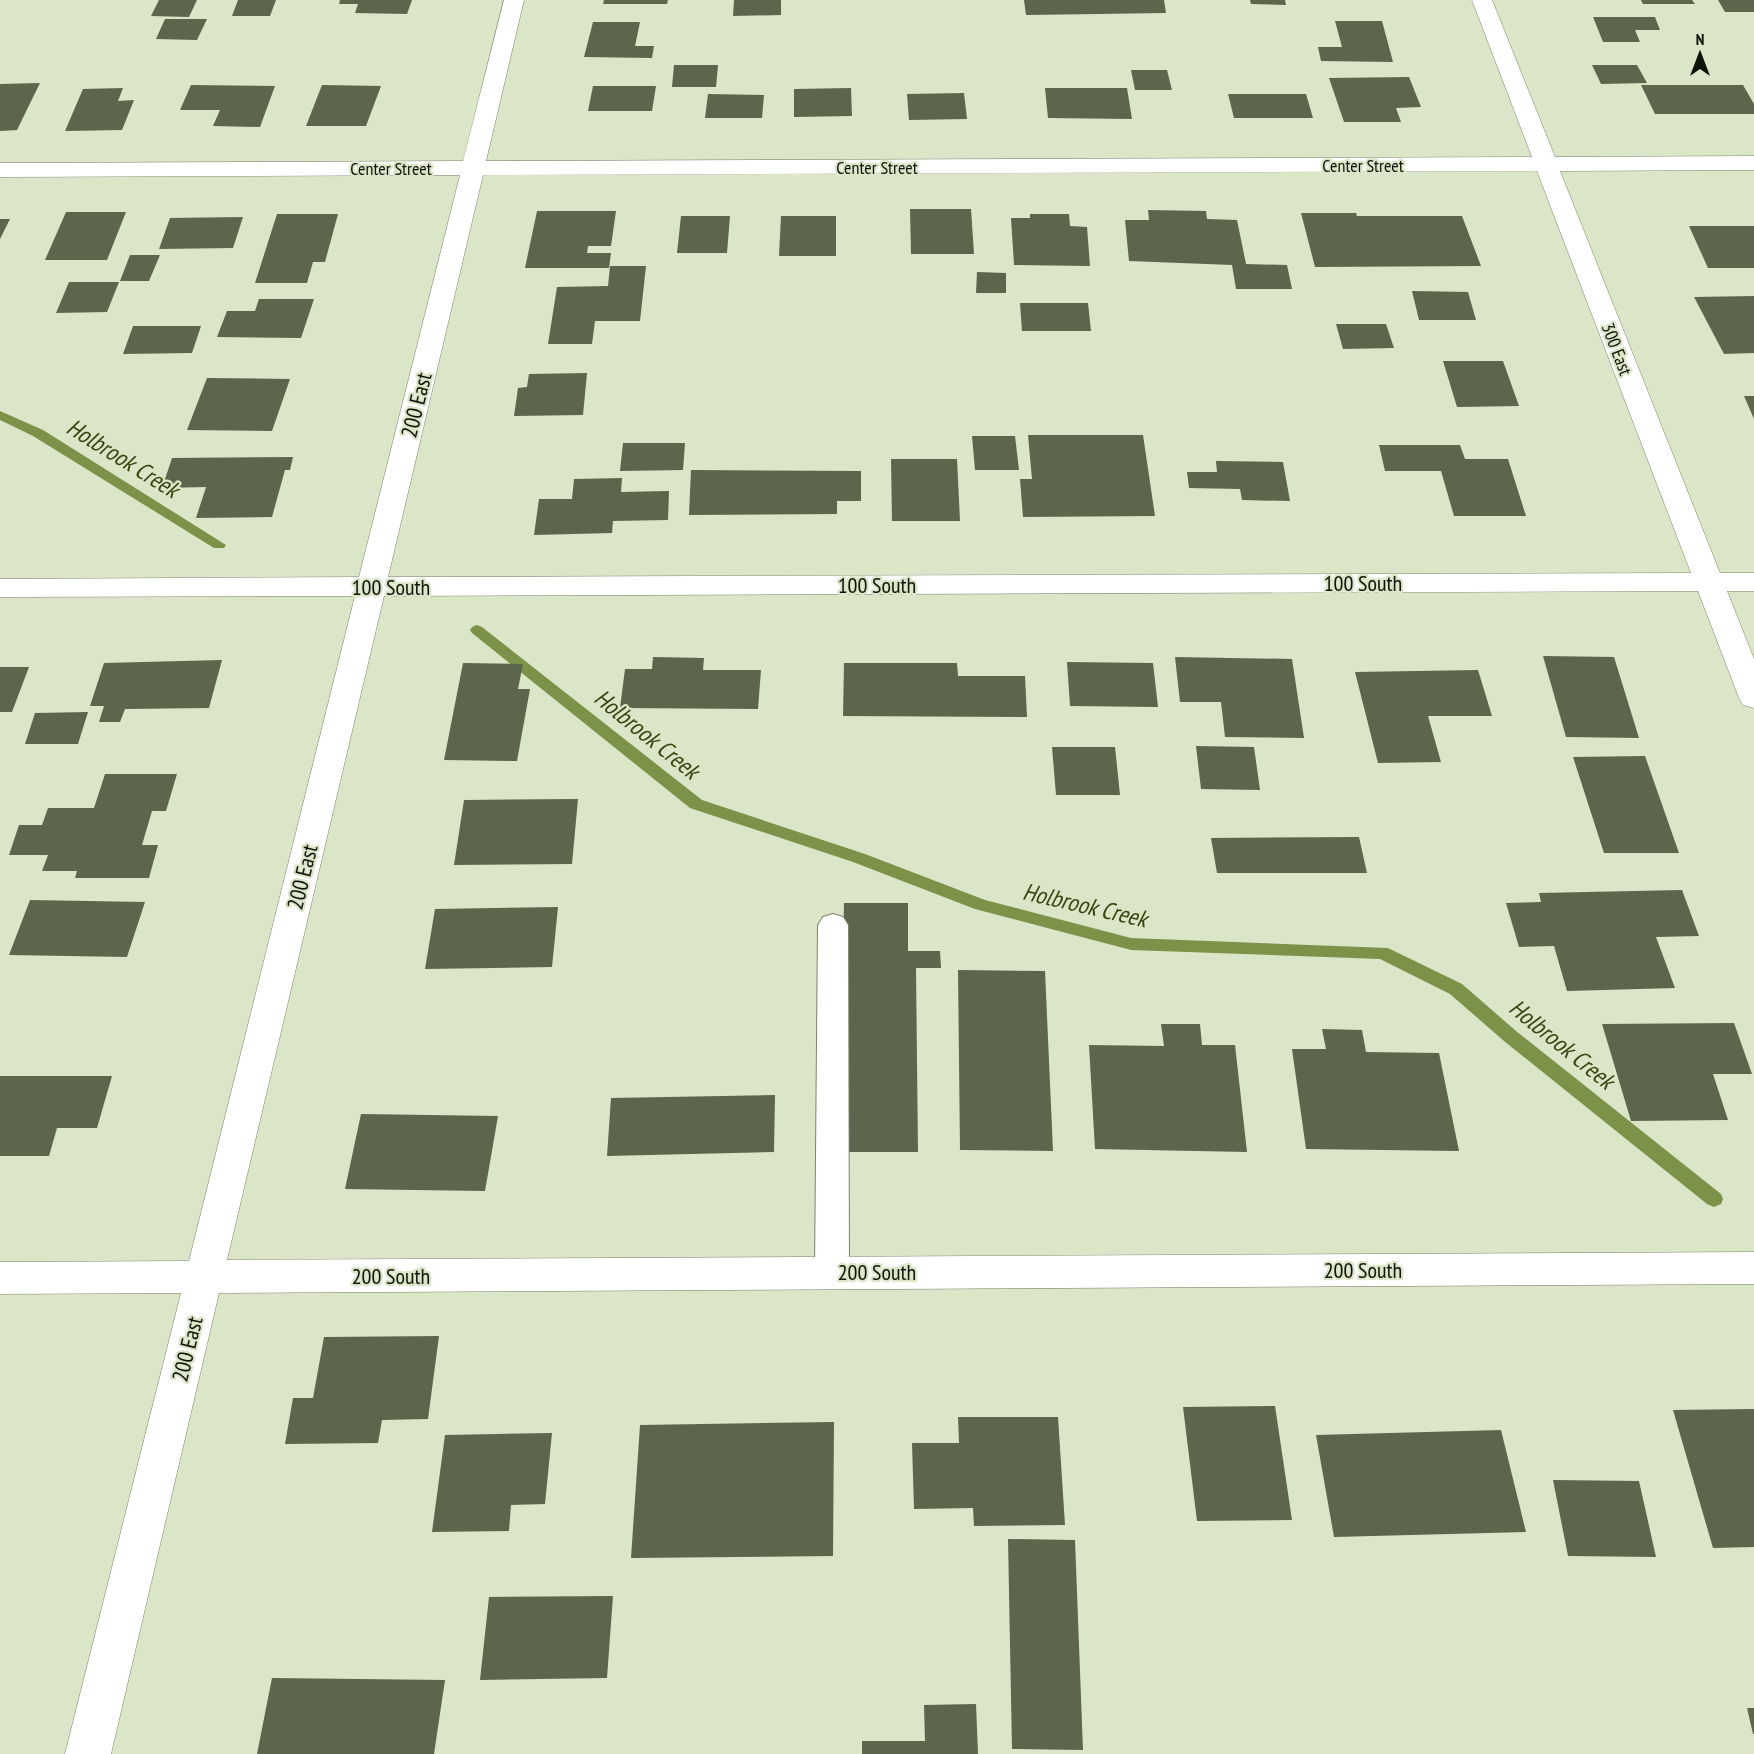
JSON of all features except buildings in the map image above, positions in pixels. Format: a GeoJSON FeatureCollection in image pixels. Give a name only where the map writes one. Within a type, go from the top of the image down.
{"type":"FeatureCollection","features":[{"type":"Feature","properties":{"kind":"street","name":"200 East"},"geometry":{"type":"LineString","coordinates":[[88,1754],[514,0]]}},
{"type":"Feature","properties":{"kind":"street","name":"300 East"},"geometry":{"type":"LineString","coordinates":[[1482,0],[1754,698]]}},
{"type":"Feature","properties":{"kind":"street","name":"Center Street"},"geometry":{"type":"LineString","coordinates":[[0,170],[1754,163]]}},
{"type":"Feature","properties":{"kind":"street","name":"100 South"},"geometry":{"type":"LineString","coordinates":[[0,588],[1754,582]]}},
{"type":"Feature","properties":{"kind":"street","name":"200 South"},"geometry":{"type":"LineString","coordinates":[[0,1278],[1754,1268]]}},
{"type":"Feature","properties":{"kind":"lane"},"geometry":{"type":"LineString","coordinates":[[832,1273],[833,925]]}},
{"type":"Feature","properties":{"kind":"waterway","name":"Holbrook Creek"},"geometry":{"type":"LineString","coordinates":[[0,415],[38,433],[219,545]]}},
{"type":"Feature","properties":{"kind":"waterway","name":"Holbrook Creek"},"geometry":{"type":"LineString","coordinates":[[477,630],[696,804],[859,858],[981,905],[1131,944],[1382,953],[1456,989],[1510,1036],[1714,1199]]}}]}
